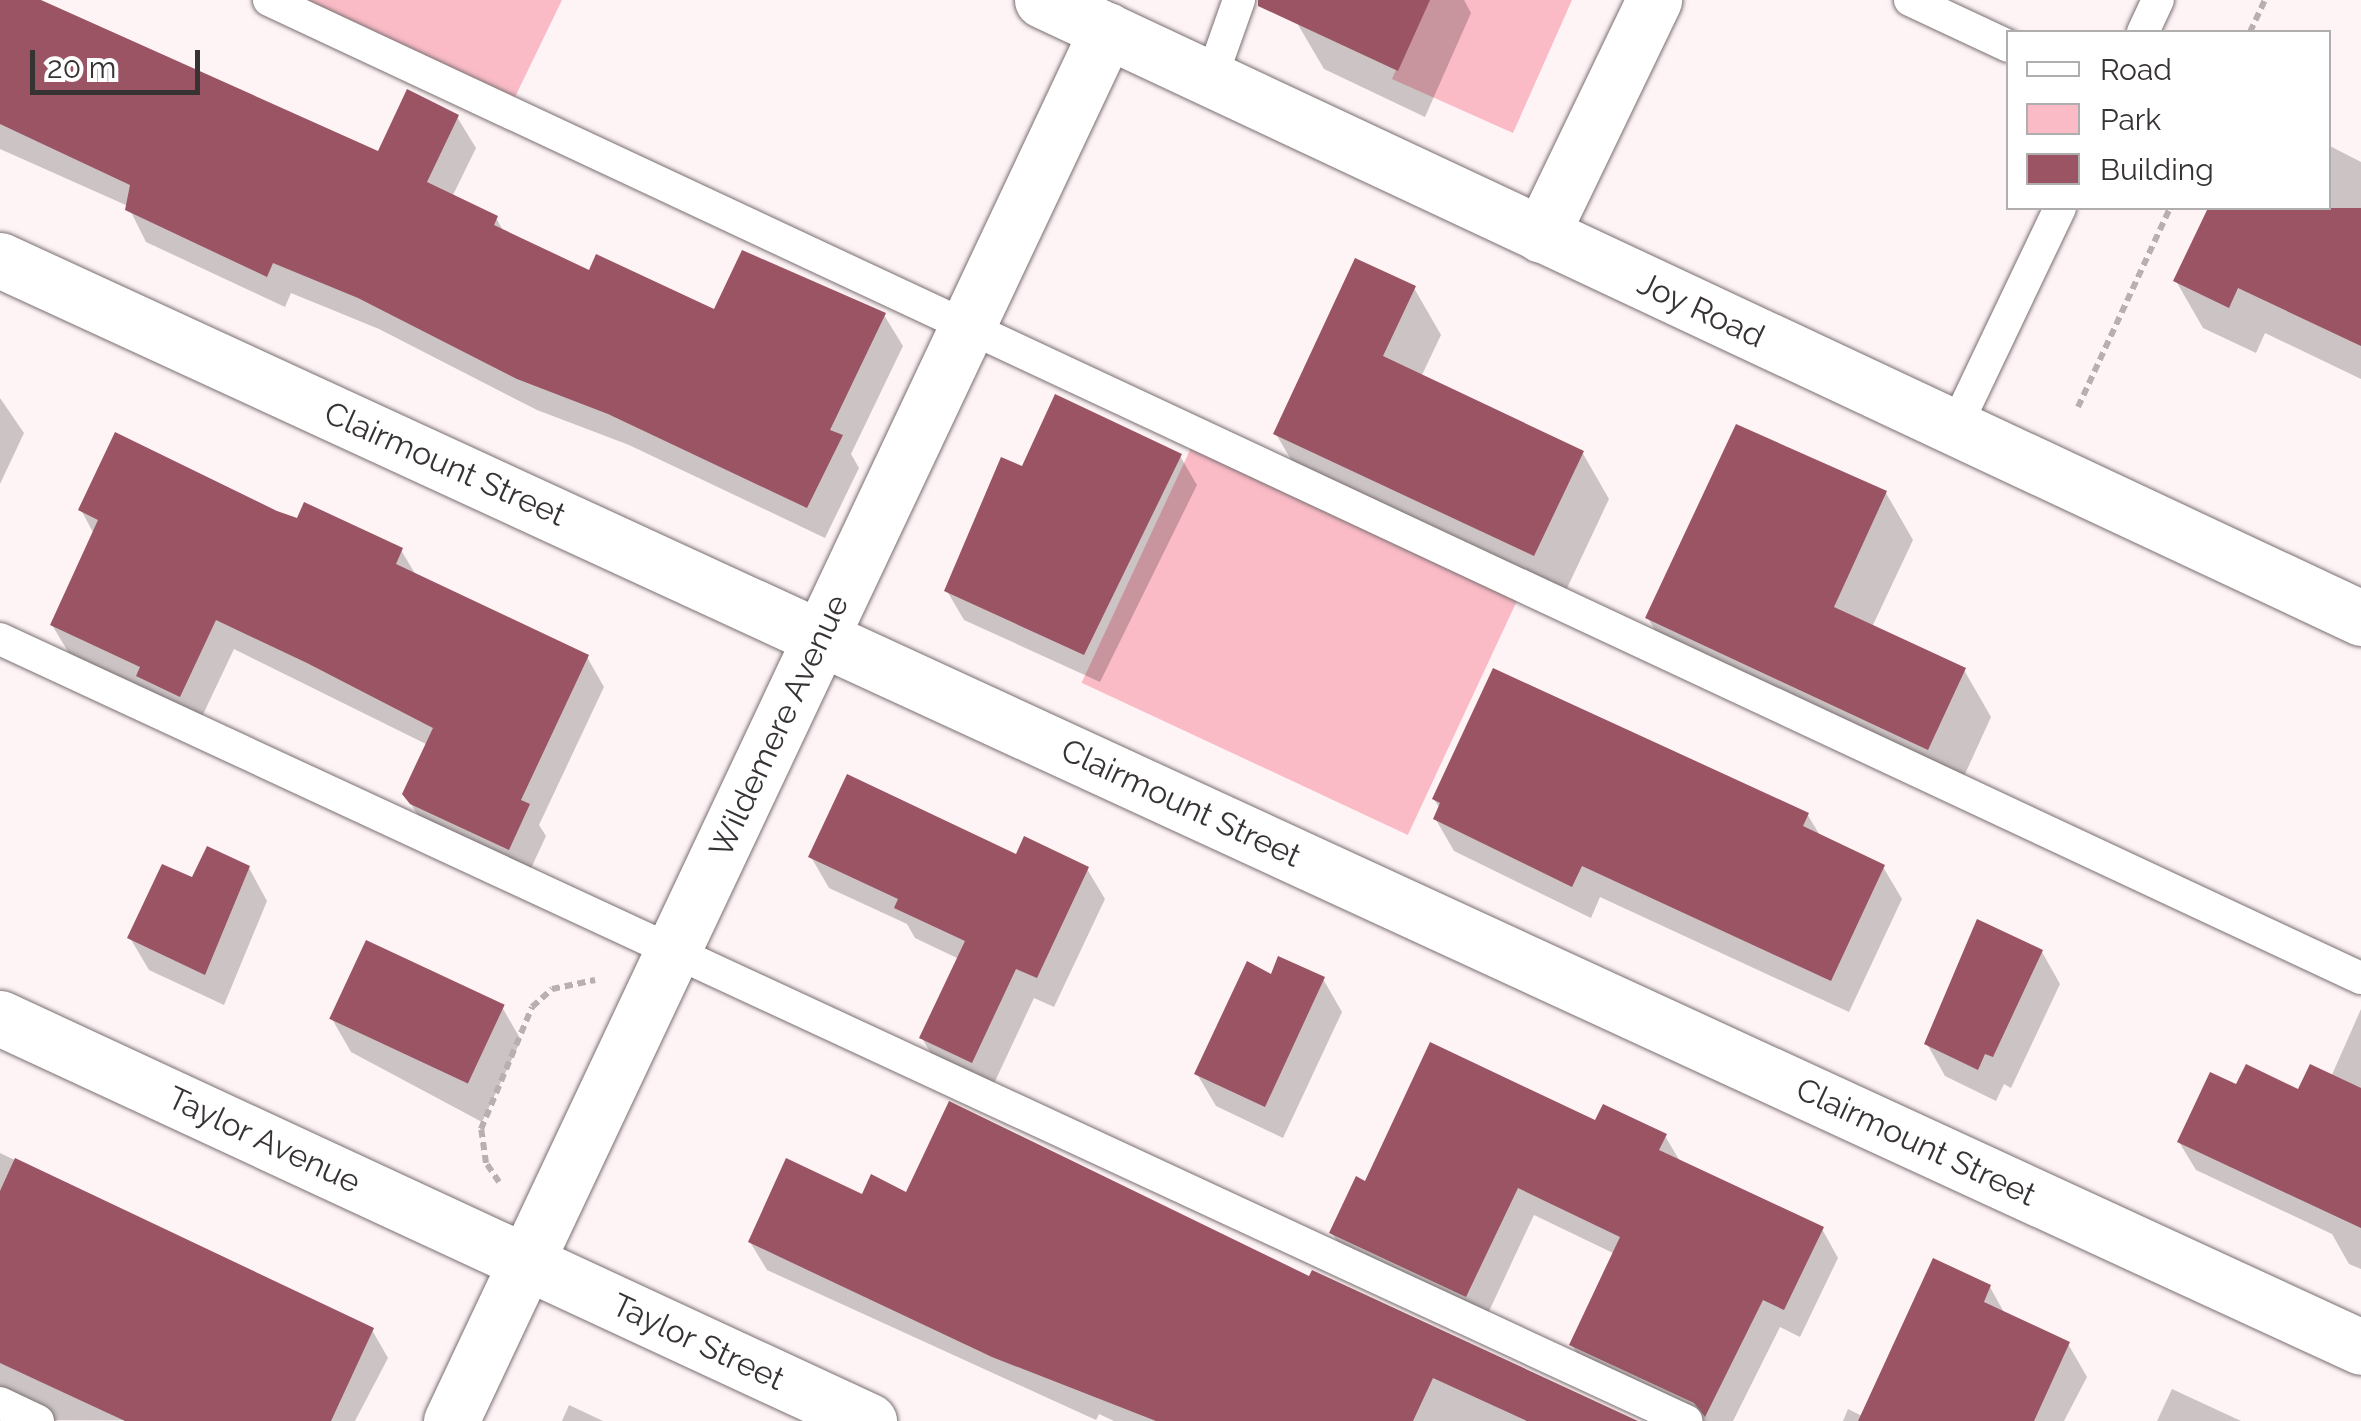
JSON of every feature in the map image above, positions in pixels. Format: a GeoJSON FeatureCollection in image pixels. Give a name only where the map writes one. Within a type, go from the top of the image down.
{"type":"FeatureCollection","features":[{"type":"Feature","properties":{"kind":"street","name":"Joy Road"},"geometry":{"type":"LineString","coordinates":[[1042,0],[2361,618]]}},
{"type":"Feature","properties":{"kind":"street"},"geometry":{"type":"LineString","coordinates":[[1541,235],[1654,0]]}},
{"type":"Feature","properties":{"kind":"street","name":"Wildemere Avenue"},"geometry":{"type":"LineString","coordinates":[[452,1421],[1107,30]]}},
{"type":"Feature","properties":{"kind":"street","name":"Clairmount Street"},"geometry":{"type":"LineString","coordinates":[[0,260],[2361,1347]]}},
{"type":"Feature","properties":{"kind":"street","name":"Taylor Avenue"},"geometry":{"type":"LineString","coordinates":[[0,1018],[527,1263]]}},
{"type":"Feature","properties":{"kind":"street","name":"Taylor Street"},"geometry":{"type":"LineString","coordinates":[[527,1263],[869,1421]]}},
{"type":"Feature","properties":{"kind":"lane"},"geometry":{"type":"LineString","coordinates":[[269,0],[2361,978]]}},
{"type":"Feature","properties":{"kind":"lane"},"geometry":{"type":"LineString","coordinates":[[1211,79],[1240,0]]}},
{"type":"Feature","properties":{"kind":"lane"},"geometry":{"type":"LineString","coordinates":[[1910,0],[2006,45]]}},
{"type":"Feature","properties":{"kind":"lane"},"geometry":{"type":"LineString","coordinates":[[2143,30],[2158,0]]}},
{"type":"Feature","properties":{"kind":"lane"},"geometry":{"type":"LineString","coordinates":[[1955,428],[2059,210]]}},
{"type":"Feature","properties":{"kind":"lane"},"geometry":{"type":"LineString","coordinates":[[0,639],[671,955],[1686,1421]]}},
{"type":"Feature","properties":{"kind":"lane"},"geometry":{"type":"LineString","coordinates":[[0,1403],[38,1421]]}},
{"type":"Feature","properties":{"kind":"path"},"geometry":{"type":"LineString","coordinates":[[2251,30],[2266,0]]}},
{"type":"Feature","properties":{"kind":"path"},"geometry":{"type":"LineString","coordinates":[[2078,406],[2169,210]]}},
{"type":"Feature","properties":{"kind":"path"},"geometry":{"type":"LineString","coordinates":[[499,1182],[486,1163],[481,1129],[532,1008],[552,990],[595,980]]}},
{"type":"Feature","properties":{"kind":"green space"},"geometry":{"type":"Polygon","coordinates":[[[307,0],[562,0],[515,97],[307,0]]]}},
{"type":"Feature","properties":{"kind":"green space"},"geometry":{"type":"Polygon","coordinates":[[[1427,0],[1572,0],[1513,133],[1392,79],[1427,0]]]}},
{"type":"Feature","properties":{"kind":"green space"},"geometry":{"type":"Polygon","coordinates":[[[1191,448],[1517,600],[1408,835],[1082,683],[1191,448]]]}},
{"type":"Feature","properties":{"kind":"building"},"geometry":{"type":"Polygon","coordinates":[[[0,0],[41,0],[378,151],[407,89],[459,115],[427,182],[498,216],[494,225],[589,270],[596,254],[714,309],[742,250],[886,313],[830,430],[843,435],[807,508],[608,414],[517,379],[358,298],[273,263],[267,277],[125,210],[130,185],[0,124],[0,0]]]}},
{"type":"Feature","properties":{"kind":"building"},"geometry":{"type":"Polygon","coordinates":[[[1258,0],[1430,0],[1398,71],[1258,6],[1258,0]]]}},
{"type":"Feature","properties":{"kind":"building"},"geometry":{"type":"Polygon","coordinates":[[[2361,208],[2361,346],[2238,288],[2229,308],[2173,281],[2207,210],[2361,208]]]}},
{"type":"Feature","properties":{"kind":"building"},"geometry":{"type":"Polygon","coordinates":[[[1355,258],[1416,286],[1383,356],[1584,451],[1534,556],[1273,434],[1355,258]]]}},
{"type":"Feature","properties":{"kind":"building"},"geometry":{"type":"Polygon","coordinates":[[[1055,394],[1182,454],[1084,655],[944,591],[1001,457],[1022,466],[1055,394]]]}},
{"type":"Feature","properties":{"kind":"building"},"geometry":{"type":"Polygon","coordinates":[[[1736,424],[1887,491],[1834,607],[1966,668],[1928,750],[1645,618],[1736,424]]]}},
{"type":"Feature","properties":{"kind":"building"},"geometry":{"type":"Polygon","coordinates":[[[115,432],[277,511],[297,518],[304,502],[403,548],[396,564],[589,655],[521,800],[530,804],[509,850],[410,804],[402,794],[433,728],[307,663],[216,620],[180,697],[136,676],[140,667],[50,625],[98,520],[78,510],[115,432]]]}},
{"type":"Feature","properties":{"kind":"building"},"geometry":{"type":"Polygon","coordinates":[[[1493,668],[1809,813],[1803,826],[1885,865],[1831,981],[1582,866],[1572,887],[1433,819],[1440,803],[1432,799],[1493,668]]]}},
{"type":"Feature","properties":{"kind":"building"},"geometry":{"type":"Polygon","coordinates":[[[847,774],[1016,854],[1024,836],[1089,867],[1037,978],[1016,969],[972,1063],[919,1038],[965,941],[894,908],[898,899],[808,857],[847,774]]]}},
{"type":"Feature","properties":{"kind":"building"},"geometry":{"type":"Polygon","coordinates":[[[207,846],[250,866],[205,975],[127,938],[162,864],[192,877],[207,846]]]}},
{"type":"Feature","properties":{"kind":"building"},"geometry":{"type":"Polygon","coordinates":[[[1977,919],[2043,950],[1993,1057],[1985,1054],[1978,1070],[1924,1044],[1977,919]]]}},
{"type":"Feature","properties":{"kind":"building"},"geometry":{"type":"Polygon","coordinates":[[[366,940],[505,1005],[468,1084],[329,1019],[366,940]]]}},
{"type":"Feature","properties":{"kind":"building"},"geometry":{"type":"Polygon","coordinates":[[[1278,956],[1325,977],[1265,1107],[1194,1074],[1247,961],[1271,974],[1278,956]]]}},
{"type":"Feature","properties":{"kind":"building"},"geometry":{"type":"Polygon","coordinates":[[[1430,1042],[1595,1120],[1603,1104],[1667,1134],[1659,1150],[1824,1227],[1784,1310],[1763,1300],[1705,1417],[1694,1403],[1569,1345],[1620,1237],[1518,1188],[1466,1297],[1329,1233],[1356,1176],[1365,1181],[1430,1042]]]}},
{"type":"Feature","properties":{"kind":"building"},"geometry":{"type":"Polygon","coordinates":[[[2246,1064],[2298,1089],[2310,1064],[2361,1088],[2361,1228],[2177,1142],[2210,1072],[2236,1084],[2246,1064]]]}},
{"type":"Feature","properties":{"kind":"building"},"geometry":{"type":"Polygon","coordinates":[[[949,1101],[1309,1276],[1312,1270],[1638,1421],[1527,1421],[1433,1378],[1413,1421],[1156,1421],[992,1357],[748,1242],[786,1158],[862,1194],[871,1174],[906,1192],[949,1101]]]}},
{"type":"Feature","properties":{"kind":"building"},"geometry":{"type":"Polygon","coordinates":[[[15,1158],[374,1328],[331,1421],[125,1421],[0,1363],[0,1191],[15,1158]]]}},
{"type":"Feature","properties":{"kind":"building"},"geometry":{"type":"Polygon","coordinates":[[[1933,1258],[1991,1285],[1984,1302],[2070,1342],[2034,1421],[1858,1421],[1933,1258]]]}}]}
